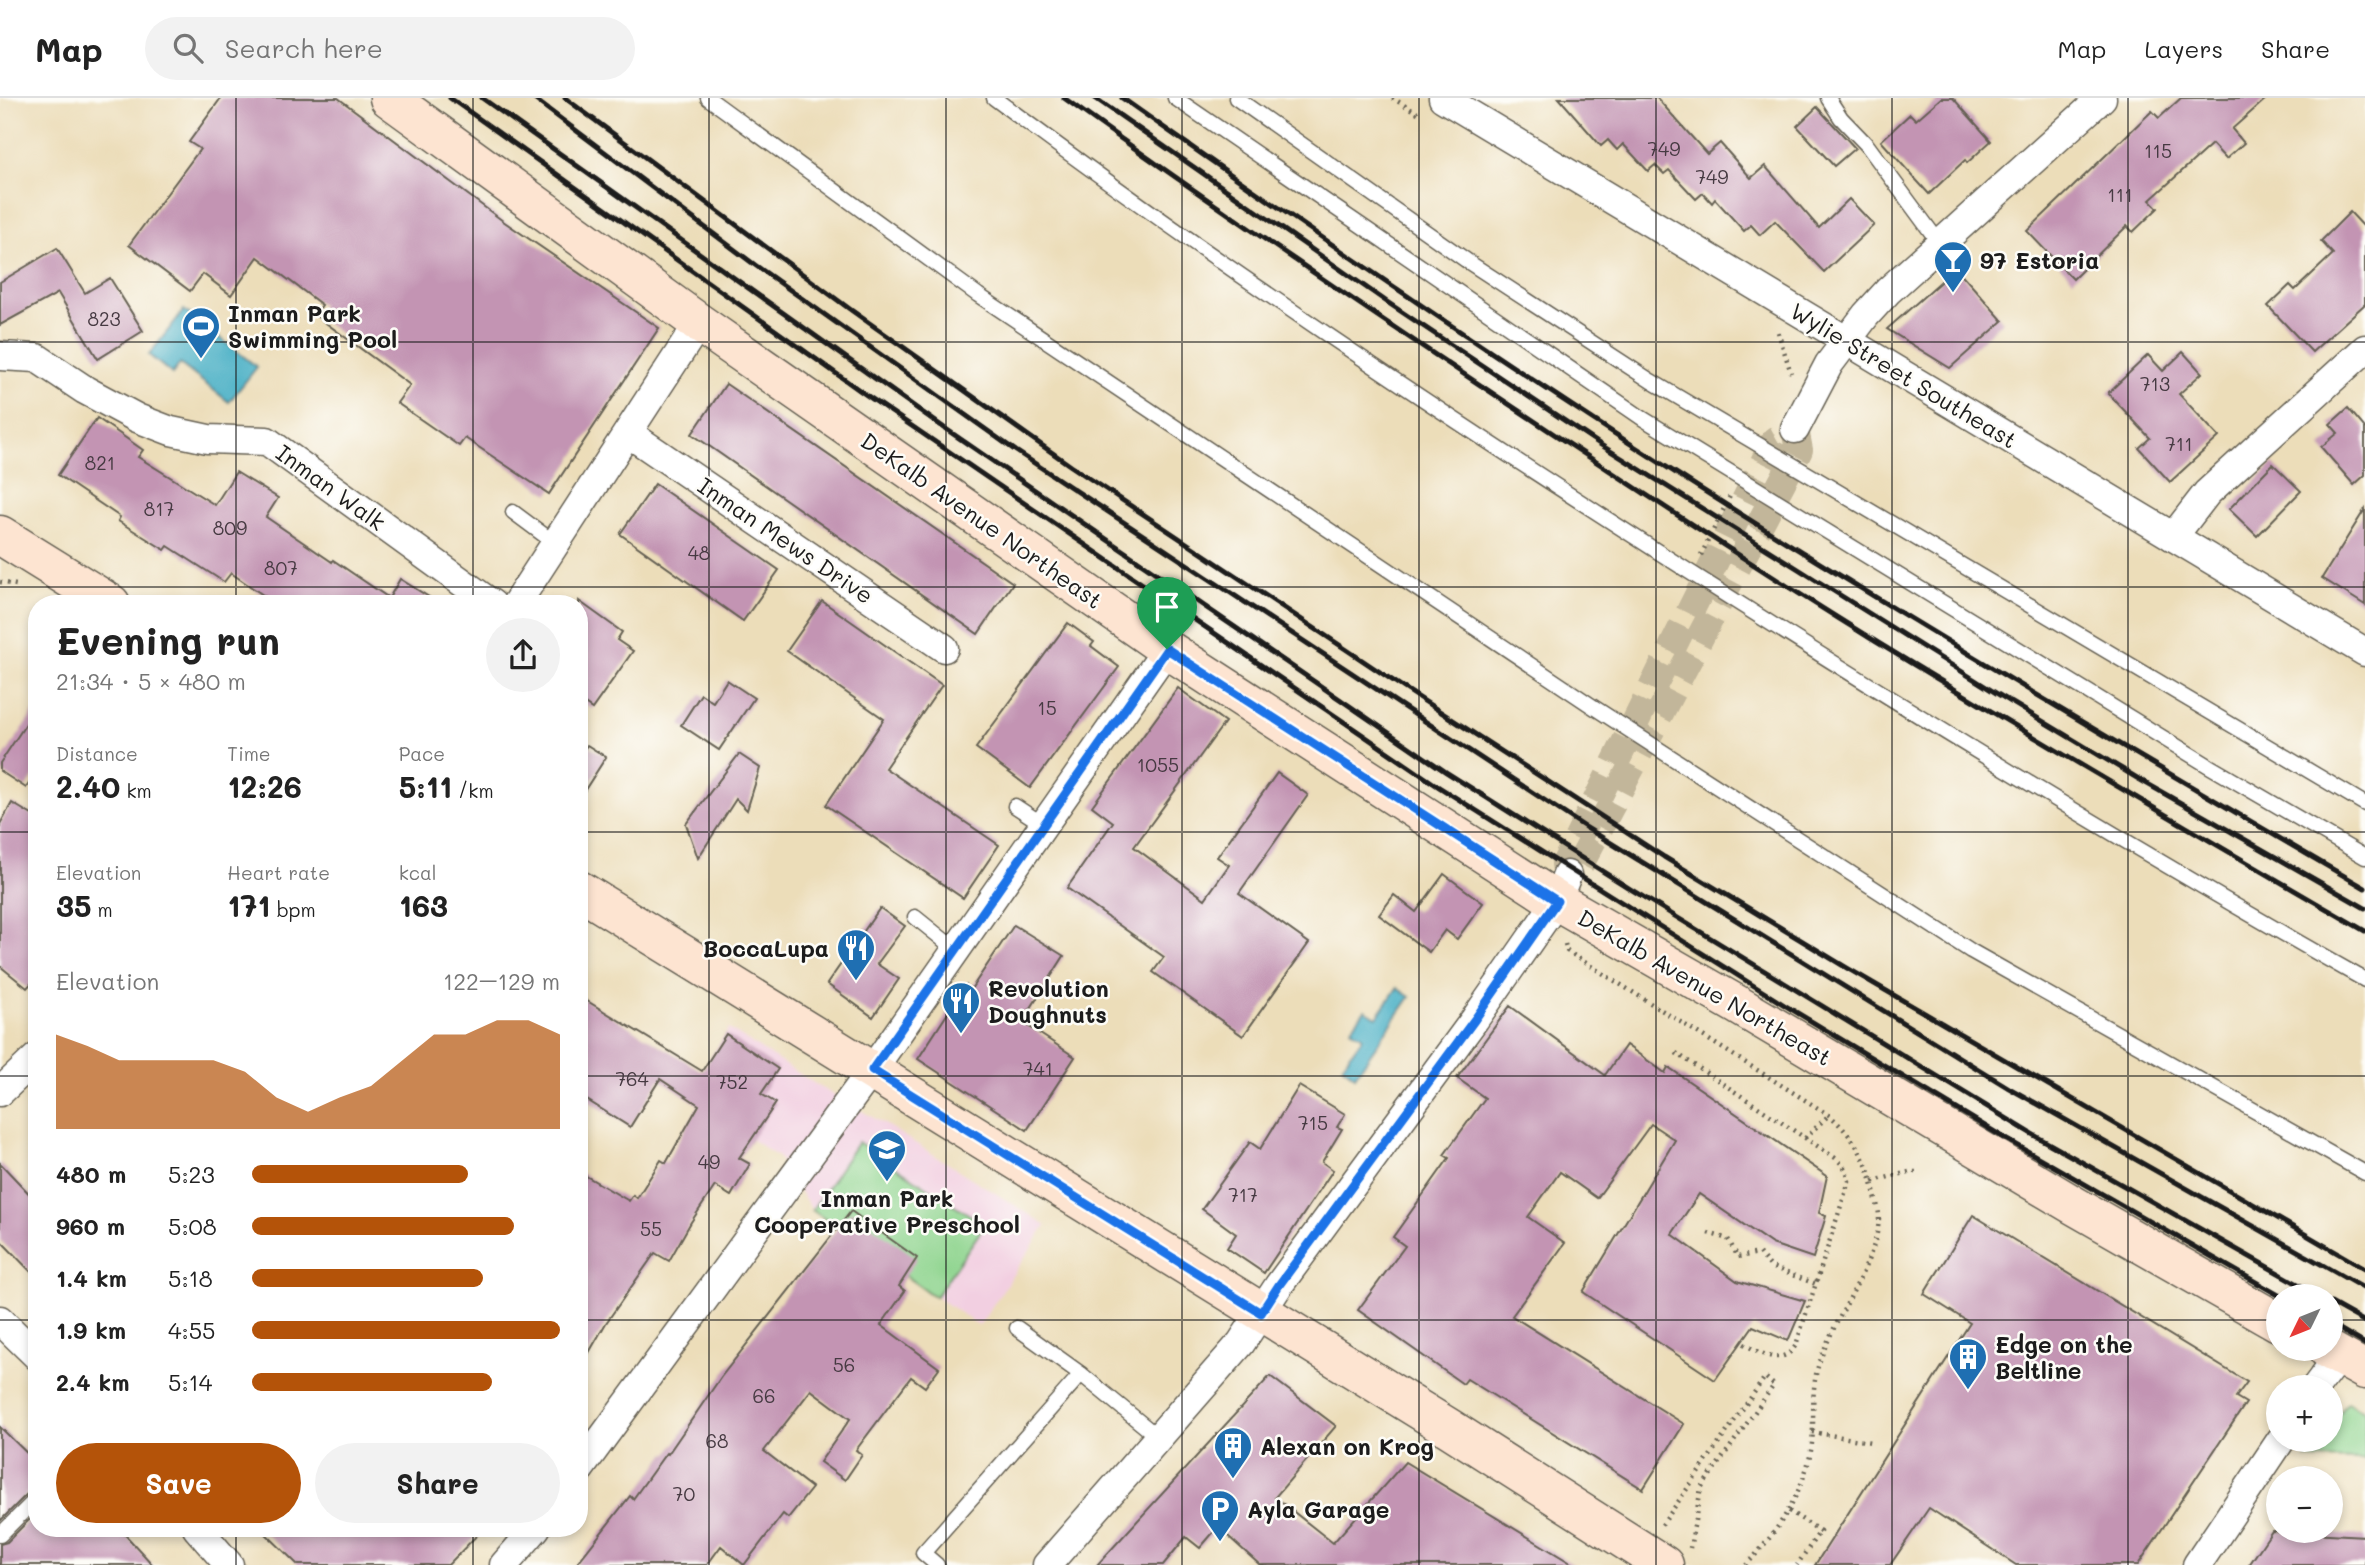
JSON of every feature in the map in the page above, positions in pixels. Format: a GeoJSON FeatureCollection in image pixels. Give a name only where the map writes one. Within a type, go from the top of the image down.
{"type":"FeatureCollection","features":[{"type":"Feature","properties":{"kind":"main road","name":"DeKalb Avenue Northeast"},"geometry":{"type":"LineString","coordinates":[[389,98],[699,323],[1167,649],[1562,903],[2075,1206],[2266,1315]]}},
{"type":"Feature","properties":{"kind":"main road"},"geometry":{"type":"LineString","coordinates":[[0,535],[97,595]]}},
{"type":"Feature","properties":{"kind":"main road"},"geometry":{"type":"LineString","coordinates":[[588,896],[1261,1313],[1662,1547]]}},
{"type":"Feature","properties":{"kind":"street"},"geometry":{"type":"LineString","coordinates":[[1795,429],[1829,364],[1888,291],[2102,98]]}},
{"type":"Feature","properties":{"kind":"street","name":"Wylie Street Southeast"},"geometry":{"type":"LineString","coordinates":[[1451,106],[2365,652]]}},
{"type":"Feature","properties":{"kind":"street"},"geometry":{"type":"LineString","coordinates":[[522,595],[699,323]]}},
{"type":"Feature","properties":{"kind":"street"},"geometry":{"type":"LineString","coordinates":[[2174,537],[2207,493],[2365,349]]}},
{"type":"Feature","properties":{"kind":"street","name":"Inman Walk"},"geometry":{"type":"LineString","coordinates":[[0,356],[37,358],[85,390],[137,418],[170,431],[208,439],[267,441],[480,595]]}},
{"type":"Feature","properties":{"kind":"street","name":"Inman Mews Drive"},"geometry":{"type":"LineString","coordinates":[[628,433],[944,648]]}},
{"type":"Feature","properties":{"kind":"street"},"geometry":{"type":"LineString","coordinates":[[588,1458],[872,1070],[1167,649]]}},
{"type":"Feature","properties":{"kind":"street"},"geometry":{"type":"LineString","coordinates":[[1047,1565],[1241,1343],[1279,1285],[1562,903]]}},
{"type":"Feature","properties":{"kind":"street"},"geometry":{"type":"LineString","coordinates":[[0,1093],[28,1066]]}},
{"type":"Feature","properties":{"kind":"street"},"geometry":{"type":"LineString","coordinates":[[0,1320],[28,1347]]}},
{"type":"Feature","properties":{"kind":"street"},"geometry":{"type":"LineString","coordinates":[[2328,1375],[2344,1358]]}},
{"type":"Feature","properties":{"kind":"street"},"geometry":{"type":"LineString","coordinates":[[2197,1565],[2273,1452]]}},
{"type":"Feature","properties":{"kind":"street"},"geometry":{"type":"LineString","coordinates":[[205,1537],[229,1565]]}},
{"type":"Feature","properties":{"kind":"street"},"geometry":{"type":"LineString","coordinates":[[504,1565],[528,1537]]}},
{"type":"Feature","properties":{"kind":"lane"},"geometry":{"type":"LineString","coordinates":[[708,98],[978,295],[1595,708],[1971,951],[2365,1173]]}},
{"type":"Feature","properties":{"kind":"lane"},"geometry":{"type":"LineString","coordinates":[[994,98],[1090,169],[1505,454],[1867,684],[2233,905],[2365,980]]}},
{"type":"Feature","properties":{"kind":"lane"},"geometry":{"type":"LineString","coordinates":[[1175,98],[1642,418],[2208,766],[2365,857]]}},
{"type":"Feature","properties":{"kind":"lane"},"geometry":{"type":"LineString","coordinates":[[1236,98],[1470,263],[1651,382],[2365,804]]}},
{"type":"Feature","properties":{"kind":"lane"},"geometry":{"type":"LineString","coordinates":[[1828,98],[1867,145],[1940,244]]}},
{"type":"Feature","properties":{"kind":"lane"},"geometry":{"type":"LineString","coordinates":[[513,512],[556,544]]}},
{"type":"Feature","properties":{"kind":"lane"},"geometry":{"type":"LineString","coordinates":[[1015,806],[1044,825]]}},
{"type":"Feature","properties":{"kind":"lane"},"geometry":{"type":"LineString","coordinates":[[915,917],[956,950]]}},
{"type":"Feature","properties":{"kind":"lane"},"geometry":{"type":"LineString","coordinates":[[1017,1328],[1081,1374],[1158,1438]]}},
{"type":"Feature","properties":{"kind":"lane"},"geometry":{"type":"LineString","coordinates":[[937,1565],[923,1553],[1081,1374]]}},
{"type":"Feature","properties":{"kind":"lane"},"geometry":{"type":"LineString","coordinates":[[0,1535],[28,1506]]}},
{"type":"Feature","properties":{"kind":"path"},"geometry":{"type":"LineString","coordinates":[[1392,98],[1451,106]]}},
{"type":"Feature","properties":{"kind":"path"},"geometry":{"type":"LineString","coordinates":[[1777,329],[1792,372],[1786,384]]}},
{"type":"Feature","properties":{"kind":"path"},"geometry":{"type":"LineString","coordinates":[[1699,560],[1736,485]]}},
{"type":"Feature","properties":{"kind":"path"},"geometry":{"type":"LineString","coordinates":[[1562,903],[1567,951],[1829,1115],[1858,1146],[1872,1181],[1879,1217],[1870,1255],[1837,1320],[1817,1371],[1810,1455],[1789,1511],[1766,1545],[1746,1565]]}},
{"type":"Feature","properties":{"kind":"path"},"geometry":{"type":"LineString","coordinates":[[1676,1053],[1843,1164],[1849,1181],[1796,1345],[1791,1353],[1774,1359],[1744,1344]]}},
{"type":"Feature","properties":{"kind":"path"},"geometry":{"type":"LineString","coordinates":[[1805,1138],[1829,1115]]}},
{"type":"Feature","properties":{"kind":"path"},"geometry":{"type":"LineString","coordinates":[[1872,1181],[1919,1172]]}},
{"type":"Feature","properties":{"kind":"path"},"geometry":{"type":"LineString","coordinates":[[1708,1233],[1728,1239],[1738,1256],[1759,1253],[1772,1268],[1816,1284]]}},
{"type":"Feature","properties":{"kind":"path"},"geometry":{"type":"LineString","coordinates":[[1765,1377],[1774,1385],[1701,1488],[1693,1540],[1662,1547],[1765,1377]]}},
{"type":"Feature","properties":{"kind":"path"},"geometry":{"type":"LineString","coordinates":[[1812,1432],[1871,1442]]}},
{"type":"Feature","properties":{"kind":"path"},"geometry":{"type":"LineString","coordinates":[[1789,1511],[1820,1531],[1797,1565]]}},
{"type":"Feature","properties":{"kind":"shaded area","name":"Inman Park Cooperative Preschool"},"geometry":{"type":"Polygon","coordinates":[[[729,1029],[1046,1225],[979,1326],[812,1210],[778,1157],[686,1096],[729,1029]]]}},
{"type":"Feature","properties":{"kind":"green space"},"geometry":{"type":"Polygon","coordinates":[[[858,1142],[985,1225],[935,1297],[812,1210],[858,1142]]]}},
{"type":"Feature","properties":{"kind":"green space"},"geometry":{"type":"Polygon","coordinates":[[[2347,1402],[2365,1412],[2365,1460],[2306,1459],[2311,1452],[2343,1452],[2343,1408],[2347,1402]]]}},
{"type":"Feature","properties":{"kind":"water","name":"Inman Park Swimming Pool"},"geometry":{"type":"Polygon","coordinates":[[[184,310],[257,367],[229,402],[180,364],[172,374],[149,355],[184,310]]]}},
{"type":"Feature","properties":{"kind":"water"},"geometry":{"type":"Polygon","coordinates":[[[1397,988],[1410,997],[1355,1076],[1342,1066],[1363,1037],[1351,1029],[1365,1010],[1377,1017],[1397,988]]]}},
{"type":"Feature","properties":{"kind":"building"},"geometry":{"type":"Polygon","coordinates":[[[221,98],[338,98],[503,221],[659,328],[549,494],[465,438],[459,446],[397,403],[410,385],[315,315],[322,305],[258,257],[231,295],[203,274],[190,291],[129,245],[200,149],[189,142],[221,98]]]}},
{"type":"Feature","properties":{"kind":"building"},"geometry":{"type":"Polygon","coordinates":[[[1559,98],[1657,98],[1707,154],[1720,143],[1751,178],[1765,166],[1819,228],[1849,199],[1874,225],[1824,272],[1775,221],[1760,235],[1751,225],[1744,231],[1715,199],[1712,203],[1703,193],[1696,199],[1669,170],[1664,174],[1655,165],[1648,171],[1623,144],[1617,150],[1608,140],[1601,146],[1559,98]]]}},
{"type":"Feature","properties":{"kind":"building"},"geometry":{"type":"Polygon","coordinates":[[[1941,98],[1953,98],[1991,141],[1967,163],[1965,160],[1929,194],[1881,141],[1910,114],[1916,120],[1941,98]]]}},
{"type":"Feature","properties":{"kind":"building"},"geometry":{"type":"Polygon","coordinates":[[[2181,98],[2267,98],[2232,129],[2244,143],[2226,159],[2212,144],[2150,200],[2158,208],[2133,232],[2127,226],[2073,279],[2027,231],[2152,111],[2159,118],[2181,98]]]}},
{"type":"Feature","properties":{"kind":"building"},"geometry":{"type":"Polygon","coordinates":[[[1817,107],[1855,148],[1834,166],[1797,126],[1817,107]]]}},
{"type":"Feature","properties":{"kind":"building"},"geometry":{"type":"Polygon","coordinates":[[[2350,212],[2365,228],[2365,304],[2312,352],[2268,306],[2290,285],[2295,290],[2333,254],[2321,241],[2350,212]]]}},
{"type":"Feature","properties":{"kind":"building"},"geometry":{"type":"Polygon","coordinates":[[[57,248],[85,293],[110,278],[143,331],[98,359],[58,293],[0,325],[0,282],[57,248]]]}},
{"type":"Feature","properties":{"kind":"building","name":"97 Estoria"},"geometry":{"type":"Polygon","coordinates":[[[1956,268],[2003,321],[1950,368],[1887,329],[1956,268]]]}},
{"type":"Feature","properties":{"kind":"building"},"geometry":{"type":"Polygon","coordinates":[[[2183,352],[2202,373],[2179,394],[2219,437],[2170,482],[2139,448],[2150,438],[2108,393],[2148,355],[2163,371],[2183,352]]]}},
{"type":"Feature","properties":{"kind":"building"},"geometry":{"type":"Polygon","coordinates":[[[726,384],[1013,583],[978,634],[692,434],[726,384]]]}},
{"type":"Feature","properties":{"kind":"building"},"geometry":{"type":"Polygon","coordinates":[[[2348,408],[2365,428],[2365,475],[2354,485],[2321,447],[2338,433],[2330,424],[2348,408]]]}},
{"type":"Feature","properties":{"kind":"building"},"geometry":{"type":"Polygon","coordinates":[[[97,418],[143,450],[138,457],[215,505],[236,472],[278,498],[266,517],[385,595],[263,595],[231,573],[224,582],[168,546],[165,550],[118,521],[120,517],[58,475],[97,418]]]}},
{"type":"Feature","properties":{"kind":"building"},"geometry":{"type":"Polygon","coordinates":[[[2273,464],[2301,491],[2257,536],[2229,509],[2273,464]]]}},
{"type":"Feature","properties":{"kind":"building"},"geometry":{"type":"Polygon","coordinates":[[[655,484],[779,570],[743,621],[620,534],[655,484]]]}},
{"type":"Feature","properties":{"kind":"building"},"geometry":{"type":"Polygon","coordinates":[[[2365,509],[2365,605],[2322,578],[2365,509]]]}},
{"type":"Feature","properties":{"kind":"building"},"geometry":{"type":"Polygon","coordinates":[[[400,579],[426,595],[391,595],[400,579]]]}},
{"type":"Feature","properties":{"kind":"building"},"geometry":{"type":"Polygon","coordinates":[[[822,601],[942,685],[885,768],[999,845],[963,898],[826,805],[884,719],[787,651],[822,601]]]}},
{"type":"Feature","properties":{"kind":"building"},"geometry":{"type":"Polygon","coordinates":[[[588,607],[622,632],[617,640],[633,651],[592,709],[588,706],[588,607]]]}},
{"type":"Feature","properties":{"kind":"building"},"geometry":{"type":"Polygon","coordinates":[[[1068,623],[1094,642],[1091,646],[1119,667],[1030,788],[976,748],[1068,623]]]}},
{"type":"Feature","properties":{"kind":"building"},"geometry":{"type":"Polygon","coordinates":[[[727,680],[754,698],[719,750],[681,725],[701,694],[713,702],[727,680]]]}},
{"type":"Feature","properties":{"kind":"building"},"geometry":{"type":"Polygon","coordinates":[[[1178,688],[1225,722],[1134,847],[1205,899],[1229,865],[1217,857],[1277,773],[1308,795],[1239,893],[1309,943],[1243,1036],[1153,972],[1164,957],[1067,888],[1113,822],[1092,806],[1178,688]]]}},
{"type":"Feature","properties":{"kind":"building"},"geometry":{"type":"Polygon","coordinates":[[[28,721],[26,788],[0,771],[0,763],[28,721]]]}},
{"type":"Feature","properties":{"kind":"building"},"geometry":{"type":"Polygon","coordinates":[[[588,746],[606,757],[588,785],[588,746]]]}},
{"type":"Feature","properties":{"kind":"building"},"geometry":{"type":"Polygon","coordinates":[[[739,754],[760,768],[747,810],[736,799],[698,858],[686,824],[739,754]]]}},
{"type":"Feature","properties":{"kind":"building"},"geometry":{"type":"Polygon","coordinates":[[[12,803],[28,813],[27,988],[0,966],[0,824],[12,803]]]}},
{"type":"Feature","properties":{"kind":"building"},"geometry":{"type":"Polygon","coordinates":[[[1444,874],[1483,903],[1457,939],[1445,930],[1429,952],[1379,915],[1394,895],[1416,912],[1444,874]]]}},
{"type":"Feature","properties":{"kind":"building"},"geometry":{"type":"Polygon","coordinates":[[[880,908],[905,926],[877,964],[899,979],[873,1017],[827,984],[880,908]]]}},
{"type":"Feature","properties":{"kind":"building"},"geometry":{"type":"Polygon","coordinates":[[[1014,925],[1064,956],[1022,1022],[1075,1057],[1027,1130],[918,1059],[966,985],[971,989],[1014,925]]]}},
{"type":"Feature","properties":{"kind":"building"},"geometry":{"type":"Polygon","coordinates":[[[588,1001],[702,1071],[726,1034],[778,1069],[761,1094],[776,1103],[739,1158],[750,1164],[731,1196],[715,1186],[669,1261],[655,1253],[606,1323],[588,1354],[588,1177],[629,1201],[633,1195],[637,1198],[661,1160],[666,1163],[699,1105],[660,1079],[630,1127],[588,1101],[588,1001]]]}},
{"type":"Feature","properties":{"kind":"building"},"geometry":{"type":"Polygon","coordinates":[[[1510,1006],[1605,1075],[1626,1045],[1665,1073],[1668,1067],[1827,1176],[1819,1213],[1826,1216],[1813,1258],[1772,1244],[1699,1194],[1672,1234],[1737,1281],[1805,1301],[1788,1341],[1753,1326],[1715,1380],[1583,1292],[1675,1140],[1651,1124],[1597,1198],[1560,1172],[1528,1217],[1565,1243],[1512,1316],[1684,1424],[1643,1489],[1467,1379],[1463,1384],[1358,1310],[1405,1246],[1393,1237],[1449,1158],[1444,1155],[1485,1098],[1457,1078],[1510,1006]]]}},
{"type":"Feature","properties":{"kind":"building"},"geometry":{"type":"Polygon","coordinates":[[[1299,1086],[1345,1114],[1337,1127],[1342,1129],[1322,1162],[1333,1170],[1264,1273],[1227,1248],[1236,1234],[1202,1209],[1250,1142],[1260,1149],[1299,1086]]]}},
{"type":"Feature","properties":{"kind":"building"},"geometry":{"type":"Polygon","coordinates":[[[0,1163],[28,1193],[28,1269],[0,1240],[0,1163]]]}},
{"type":"Feature","properties":{"kind":"building"},"geometry":{"type":"Polygon","coordinates":[[[851,1211],[917,1258],[899,1286],[905,1291],[881,1325],[939,1368],[925,1387],[911,1377],[856,1450],[862,1455],[845,1480],[820,1462],[850,1419],[811,1390],[764,1451],[812,1488],[788,1518],[783,1514],[744,1565],[721,1546],[707,1565],[576,1565],[630,1496],[633,1499],[666,1453],[668,1454],[721,1377],[851,1211]]]}},
{"type":"Feature","properties":{"kind":"building"},"geometry":{"type":"Polygon","coordinates":[[[1973,1215],[2247,1382],[2236,1397],[2246,1403],[2138,1565],[2016,1565],[1929,1508],[1890,1565],[1815,1565],[1970,1323],[1924,1294],[1973,1215]]]}},
{"type":"Feature","properties":{"kind":"building","name":"Alexan on Krog"},"geometry":{"type":"Polygon","coordinates":[[[1270,1376],[1336,1426],[1275,1497],[1333,1543],[1405,1462],[1574,1565],[1260,1565],[1218,1527],[1200,1548],[1186,1537],[1163,1565],[1097,1565],[1270,1376]]]}},
{"type":"Feature","properties":{"kind":"building"},"geometry":{"type":"Polygon","coordinates":[[[0,1427],[28,1454],[28,1493],[0,1521],[0,1427]]]}},
{"type":"Feature","properties":{"kind":"building"},"geometry":{"type":"Polygon","coordinates":[[[28,1521],[28,1537],[127,1537],[153,1565],[0,1565],[0,1544],[7,1542],[28,1521]]]}},
{"type":"Feature","properties":{"kind":"building"},"geometry":{"type":"Polygon","coordinates":[[[2343,1535],[2365,1536],[2365,1565],[2249,1565],[2266,1540],[2266,1543],[2343,1543],[2343,1535]]]}},
{"type":"Feature","properties":{"kind":"building"},"geometry":{"type":"Polygon","coordinates":[[[269,1537],[475,1537],[448,1565],[298,1565],[269,1537]]]}},
{"type":"Feature","properties":{"kind":"tunnel"},"geometry":{"type":"LineString","coordinates":[[1795,429],[1799,450],[1577,870],[1567,875],[1565,864],[1775,440],[1795,429]]}},
{"type":"Feature","properties":{"kind":"railway"},"geometry":{"type":"LineString","coordinates":[[450,98],[862,392],[1439,787],[1786,1006],[2008,1140],[2266,1288]]}},
{"type":"Feature","properties":{"kind":"railway"},"geometry":{"type":"LineString","coordinates":[[482,98],[943,427],[1446,772],[1632,890],[2032,1134],[2298,1284]]}},
{"type":"Feature","properties":{"kind":"railway"},"geometry":{"type":"LineString","coordinates":[[533,98],[755,265],[1016,451],[1585,827],[2009,1088],[2365,1289]]}},
{"type":"Feature","properties":{"kind":"railway"},"geometry":{"type":"LineString","coordinates":[[565,98],[851,310],[1071,466],[1404,688],[1664,857],[1847,968],[2365,1269]]}},
{"type":"Feature","properties":{"kind":"railway"},"geometry":{"type":"LineString","coordinates":[[1064,98],[1375,314],[1754,565],[1993,712],[2365,931]]}},
{"type":"Feature","properties":{"kind":"railway"},"geometry":{"type":"LineString","coordinates":[[1095,98],[1387,302],[1601,445],[1996,693],[2137,778],[2365,908]]}},
{"type":"Feature","properties":{"kind":"railway"},"geometry":{"type":"LineString","coordinates":[[1122,98],[1436,315],[1675,472],[1982,662],[2365,888]]}},
{"type":"Feature","properties":{"kind":"railway"},"geometry":{"type":"LineString","coordinates":[[2343,1310],[2365,1322]]}},
{"type":"Feature","properties":{"kind":"railway"},"geometry":{"type":"LineString","coordinates":[[2343,1331],[2365,1344]]}},
{"type":"Feature","properties":{"kind":"place","name":"97 Estoria"},"geometry":{"type":"Point","coordinates":[1953,294]}},
{"type":"Feature","properties":{"kind":"place","name":"Inman Park Swimming Pool"},"geometry":{"type":"Point","coordinates":[201,360]}},
{"type":"Feature","properties":{"kind":"place","name":"BoccaLupa"},"geometry":{"type":"Point","coordinates":[856,982]}},
{"type":"Feature","properties":{"kind":"place","name":"Revolution Doughnuts"},"geometry":{"type":"Point","coordinates":[961,1035]}},
{"type":"Feature","properties":{"kind":"place","name":"Inman Park Cooperative Preschool"},"geometry":{"type":"Point","coordinates":[887,1183]}},
{"type":"Feature","properties":{"kind":"place","name":"Edge on the Beltline"},"geometry":{"type":"Point","coordinates":[1968,1391]}},
{"type":"Feature","properties":{"kind":"place","name":"Alexan on Krog"},"geometry":{"type":"Point","coordinates":[1233,1480]}},
{"type":"Feature","properties":{"kind":"place","name":"Ayla Garage"},"geometry":{"type":"Point","coordinates":[1220,1543]}},
{"type":"Feature","properties":{"kind":"route"},"geometry":{"type":"LineString","coordinates":[[1167,649],[1557,901],[1475,1019],[1261,1313],[872,1070],[1167,649]]}}]}
